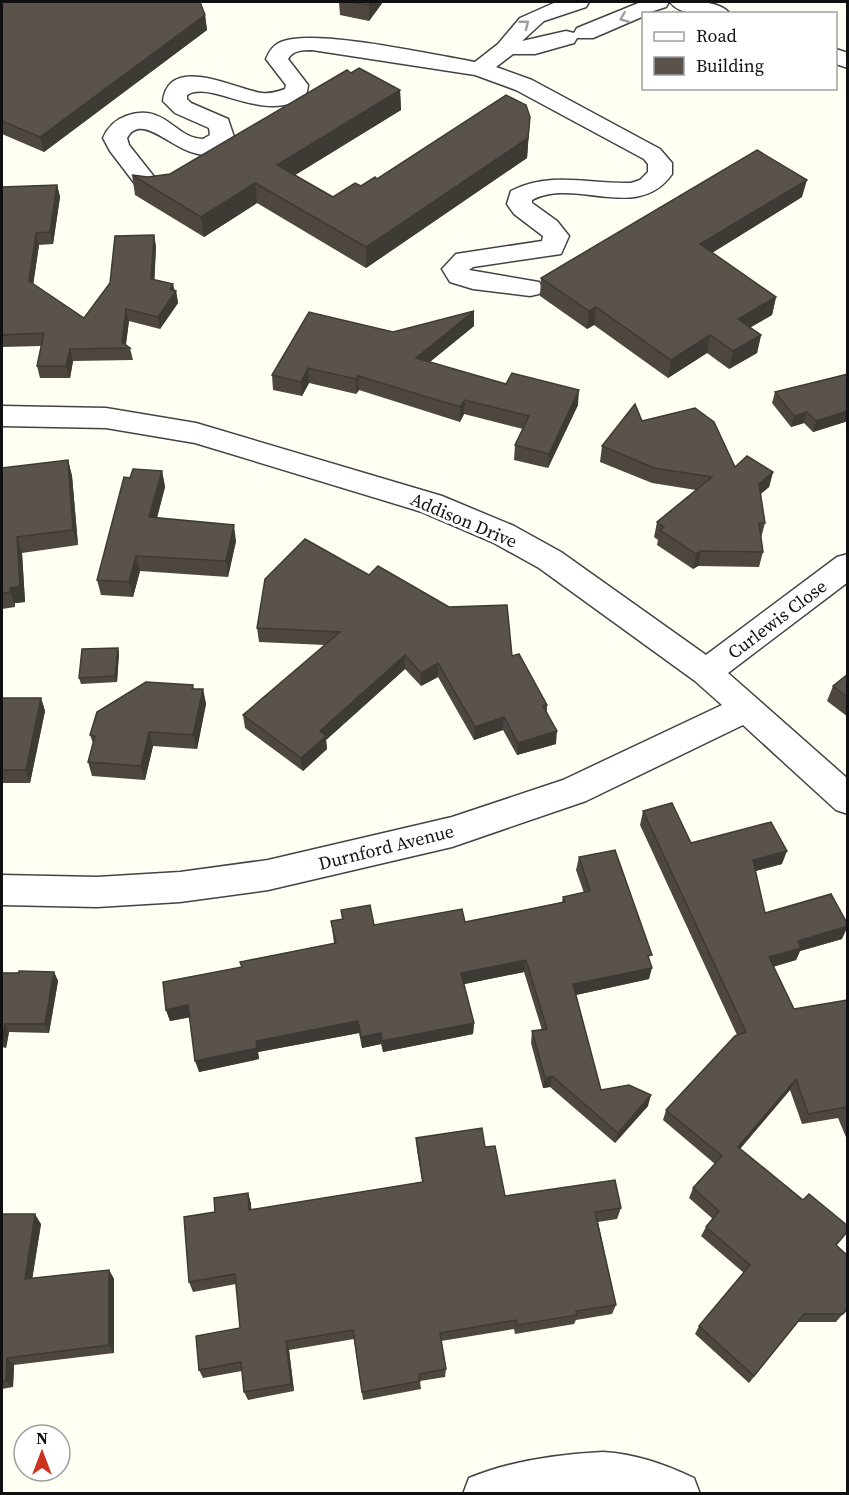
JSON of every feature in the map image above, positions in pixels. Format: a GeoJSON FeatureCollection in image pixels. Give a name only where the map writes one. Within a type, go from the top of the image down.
{"type":"FeatureCollection","features":[{"type":"Feature","properties":{"kind":"street"},"geometry":{"type":"LineString","coordinates":[[479,69],[507,48],[514,33],[533,18],[552,9],[578,2]]}},
{"type":"Feature","properties":{"kind":"street"},"geometry":{"type":"LineString","coordinates":[[507,48],[535,47],[580,35],[658,2]]}},
{"type":"Feature","properties":{"kind":"street"},"geometry":{"type":"LineString","coordinates":[[681,2],[714,12]]}},
{"type":"Feature","properties":{"kind":"street"},"geometry":{"type":"LineString","coordinates":[[151,188],[118,146],[116,138],[119,130],[129,123],[145,119],[157,122],[186,144],[212,144],[222,137],[220,124],[183,108],[175,101],[176,92],[189,83],[201,82],[246,98],[272,100],[289,98],[296,93],[297,86],[277,59],[281,51],[290,46],[312,43],[479,69],[517,82],[569,108],[652,154],[660,163],[660,174],[657,179],[640,188],[625,190],[561,187],[528,191],[520,196],[519,204],[526,213],[554,231],[556,236],[552,248],[465,260],[455,269],[459,276],[473,281],[530,288]]}},
{"type":"Feature","properties":{"kind":"street","name":"Addison Drive"},"geometry":{"type":"LineString","coordinates":[[2,416],[106,418],[196,433],[432,504],[502,534],[550,560],[706,672],[848,800]]}},
{"type":"Feature","properties":{"kind":"street","name":"Curlewis Close"},"geometry":{"type":"LineString","coordinates":[[706,672],[848,565]]}},
{"type":"Feature","properties":{"kind":"street","name":"Durnford Avenue"},"geometry":{"type":"LineString","coordinates":[[2,890],[97,892],[180,887],[268,875],[452,832],[574,791],[747,708]]}},
{"type":"Feature","properties":{"kind":"street"},"geometry":{"type":"LineString","coordinates":[[485,1494],[590,1475],[621,1475],[652,1482],[678,1494]]}},
{"type":"Feature","properties":{"kind":"building"},"geometry":{"type":"Polygon","coordinates":[[[2,2],[200,2],[205,15],[40,137],[2,121],[2,2]]]}},
{"type":"Feature","properties":{"kind":"building"},"geometry":{"type":"Polygon","coordinates":[[[352,2],[371,2],[369,5],[352,2]]]}},
{"type":"Feature","properties":{"kind":"building"},"geometry":{"type":"Polygon","coordinates":[[[359,68],[400,90],[277,165],[333,197],[355,183],[361,186],[375,177],[377,179],[506,95],[526,105],[530,117],[528,138],[366,247],[255,183],[201,217],[132,175],[148,177],[170,174],[347,70],[351,73],[359,68]]]}},
{"type":"Feature","properties":{"kind":"building"},"geometry":{"type":"Polygon","coordinates":[[[757,150],[807,180],[700,244],[776,297],[738,319],[761,335],[733,351],[710,335],[671,360],[596,307],[589,311],[541,278],[757,150]]]}},
{"type":"Feature","properties":{"kind":"building"},"geometry":{"type":"Polygon","coordinates":[[[57,185],[50,232],[36,233],[29,281],[84,318],[110,283],[115,236],[154,235],[151,279],[173,284],[170,289],[176,291],[158,317],[126,309],[122,342],[130,348],[70,349],[66,366],[37,366],[44,333],[2,335],[2,187],[57,185]]]}},
{"type":"Feature","properties":{"kind":"building"},"geometry":{"type":"Polygon","coordinates":[[[474,311],[416,358],[506,384],[512,373],[579,390],[549,454],[515,445],[529,416],[465,400],[460,407],[358,376],[356,379],[308,368],[301,382],[272,375],[309,312],[393,332],[474,311]]]}},
{"type":"Feature","properties":{"kind":"building"},"geometry":{"type":"Polygon","coordinates":[[[848,374],[848,411],[816,421],[807,412],[794,416],[775,392],[848,374]]]}},
{"type":"Feature","properties":{"kind":"building"},"geometry":{"type":"Polygon","coordinates":[[[635,404],[642,421],[695,408],[714,422],[735,467],[747,456],[773,472],[759,484],[765,523],[759,523],[763,552],[701,551],[696,554],[660,530],[664,527],[657,522],[712,477],[654,468],[602,446],[635,404]]]}},
{"type":"Feature","properties":{"kind":"building"},"geometry":{"type":"Polygon","coordinates":[[[68,460],[73,530],[17,537],[20,586],[10,588],[10,592],[2,593],[2,468],[68,460]]]}},
{"type":"Feature","properties":{"kind":"building"},"geometry":{"type":"Polygon","coordinates":[[[133,469],[162,471],[149,517],[234,525],[226,561],[136,556],[129,582],[97,580],[124,477],[130,478],[133,469]]]}},
{"type":"Feature","properties":{"kind":"building"},"geometry":{"type":"Polygon","coordinates":[[[305,539],[369,575],[378,566],[449,607],[507,605],[512,656],[519,654],[547,705],[543,706],[557,731],[518,743],[504,717],[475,727],[438,663],[421,673],[405,655],[320,731],[326,736],[301,758],[243,715],[340,632],[257,628],[265,579],[305,539]]]}},
{"type":"Feature","properties":{"kind":"building"},"geometry":{"type":"Polygon","coordinates":[[[118,648],[115,676],[79,678],[82,649],[118,648]]]}},
{"type":"Feature","properties":{"kind":"building"},"geometry":{"type":"Polygon","coordinates":[[[848,674],[848,698],[833,686],[848,674]]]}},
{"type":"Feature","properties":{"kind":"building"},"geometry":{"type":"Polygon","coordinates":[[[146,682],[193,685],[192,689],[203,689],[193,735],[149,732],[141,766],[88,762],[95,736],[90,735],[97,712],[146,682]]]}},
{"type":"Feature","properties":{"kind":"building"},"geometry":{"type":"Polygon","coordinates":[[[2,698],[41,698],[26,770],[2,770],[2,698]]]}},
{"type":"Feature","properties":{"kind":"building"},"geometry":{"type":"Polygon","coordinates":[[[672,803],[691,843],[771,822],[787,851],[753,860],[765,913],[831,894],[848,925],[798,941],[801,948],[769,957],[794,1009],[848,1000],[848,1114],[845,1107],[808,1114],[796,1079],[738,1147],[803,1200],[809,1194],[848,1226],[848,1231],[836,1245],[848,1256],[848,1308],[843,1314],[804,1314],[754,1376],[699,1326],[750,1265],[706,1227],[719,1211],[693,1188],[722,1156],[666,1110],[735,1036],[746,1032],[643,811],[672,803]]]}},
{"type":"Feature","properties":{"kind":"building"},"geometry":{"type":"Polygon","coordinates":[[[615,850],[652,955],[648,956],[652,968],[573,984],[601,1090],[629,1085],[651,1095],[618,1133],[552,1076],[545,1078],[532,1031],[547,1029],[526,960],[461,973],[474,1023],[382,1041],[381,1033],[361,1037],[358,1021],[256,1041],[257,1048],[195,1061],[188,1005],[166,1010],[163,982],[242,967],[240,962],[336,943],[331,921],[343,919],[341,910],[370,905],[374,925],[462,909],[465,922],[565,902],[563,897],[590,891],[579,857],[615,850]]]}},
{"type":"Feature","properties":{"kind":"building"},"geometry":{"type":"Polygon","coordinates":[[[19,971],[54,972],[45,1024],[5,1024],[2,1039],[2,973],[19,973],[19,971]]]}},
{"type":"Feature","properties":{"kind":"building"},"geometry":{"type":"Polygon","coordinates":[[[482,1128],[485,1147],[495,1146],[505,1196],[615,1180],[621,1208],[595,1212],[616,1305],[576,1311],[577,1315],[517,1325],[516,1320],[440,1333],[446,1369],[419,1374],[420,1381],[362,1392],[353,1330],[286,1341],[291,1384],[244,1392],[241,1362],[199,1370],[196,1336],[240,1328],[235,1274],[189,1282],[184,1217],[215,1212],[214,1198],[248,1193],[249,1210],[423,1182],[416,1138],[482,1128]]]}},
{"type":"Feature","properties":{"kind":"building"},"geometry":{"type":"Polygon","coordinates":[[[2,1214],[35,1214],[25,1279],[109,1270],[109,1345],[7,1358],[6,1381],[2,1381],[2,1214]]]}}]}
